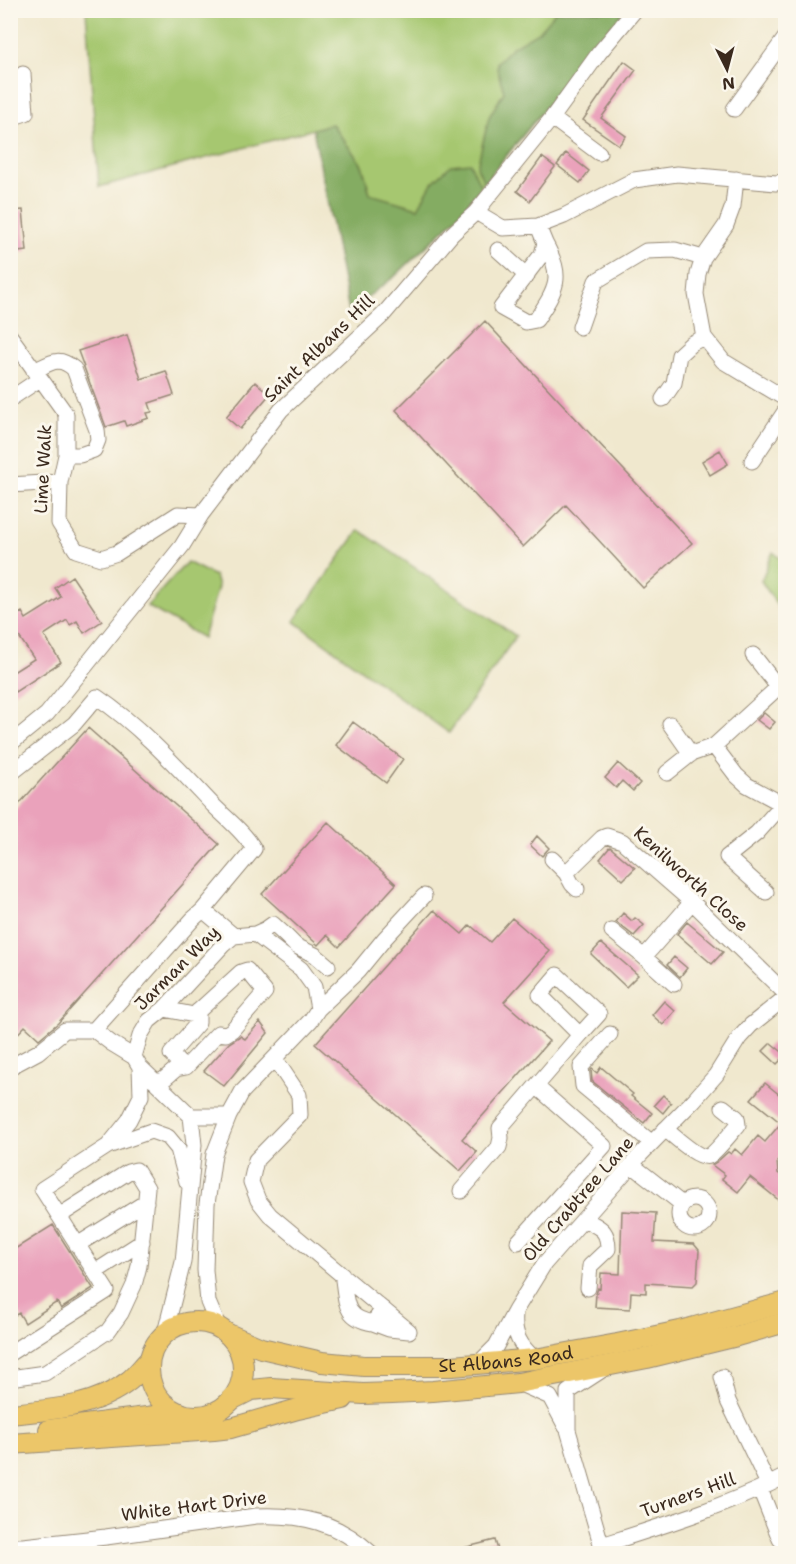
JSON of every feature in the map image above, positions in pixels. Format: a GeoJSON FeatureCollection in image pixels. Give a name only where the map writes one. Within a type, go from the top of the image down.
{"type":"FeatureCollection","features":[{"type":"Feature","properties":{"kind":"main road","name":"St Albans Road"},"geometry":{"type":"LineString","coordinates":[[223,1330],[261,1348],[322,1362],[398,1367],[475,1365],[535,1359],[617,1344],[680,1331],[786,1302]]}},
{"type":"Feature","properties":{"kind":"main road"},"geometry":{"type":"LineString","coordinates":[[10,1414],[69,1407],[98,1398],[130,1380],[149,1360],[155,1345],[165,1333],[177,1325],[191,1322],[206,1322],[223,1330],[236,1344],[242,1358],[243,1373],[239,1387],[231,1400],[223,1407],[202,1415],[191,1415],[168,1407],[158,1398],[150,1379],[149,1360]]}},
{"type":"Feature","properties":{"kind":"main road","name":"St Albans Road"},"geometry":{"type":"LineString","coordinates":[[231,1400],[251,1390],[272,1388],[363,1394],[433,1392],[519,1383],[684,1349],[786,1322]]}},
{"type":"Feature","properties":{"kind":"main road"},"geometry":{"type":"LineString","coordinates":[[10,1444],[214,1431],[363,1394]]}},
{"type":"Feature","properties":{"kind":"main road"},"geometry":{"type":"LineString","coordinates":[[10,1435],[180,1413]]}},
{"type":"Feature","properties":{"kind":"street","name":"Saint Albans Hill"},"geometry":{"type":"LineString","coordinates":[[10,744],[47,714],[182,546],[201,515],[281,410],[383,315],[452,234],[476,212],[635,10]]}},
{"type":"Feature","properties":{"kind":"street"},"geometry":{"type":"LineString","coordinates":[[734,109],[786,37]]}},
{"type":"Feature","properties":{"kind":"street"},"geometry":{"type":"LineString","coordinates":[[10,118],[26,113],[23,74]]}},
{"type":"Feature","properties":{"kind":"street"},"geometry":{"type":"LineString","coordinates":[[552,118],[598,153]]}},
{"type":"Feature","properties":{"kind":"street"},"geometry":{"type":"LineString","coordinates":[[476,212],[502,228],[538,225],[564,216],[634,180],[677,174],[776,183],[786,181]]}},
{"type":"Feature","properties":{"kind":"street"},"geometry":{"type":"LineString","coordinates":[[736,178],[733,206],[726,225],[703,258],[698,274],[696,294],[704,337],[723,361],[786,399]]}},
{"type":"Feature","properties":{"kind":"street"},"geometry":{"type":"LineString","coordinates":[[538,225],[544,243],[552,256],[556,274],[555,289],[536,320],[526,322],[501,308],[542,255],[544,243]]}},
{"type":"Feature","properties":{"kind":"street"},"geometry":{"type":"LineString","coordinates":[[498,250],[527,276]]}},
{"type":"Feature","properties":{"kind":"street"},"geometry":{"type":"LineString","coordinates":[[580,327],[596,281],[646,250],[675,250],[703,258]]}},
{"type":"Feature","properties":{"kind":"street","name":"Lime Walk"},"geometry":{"type":"LineString","coordinates":[[10,336],[66,414],[66,455],[60,482],[59,524],[75,550],[100,558],[117,553],[178,514],[201,515]]}},
{"type":"Feature","properties":{"kind":"street"},"geometry":{"type":"LineString","coordinates":[[663,399],[674,384],[679,355],[692,343],[704,337]]}},
{"type":"Feature","properties":{"kind":"street"},"geometry":{"type":"LineString","coordinates":[[10,399],[56,361],[66,362],[74,369],[97,430],[98,440],[94,450],[80,455],[66,455]]}},
{"type":"Feature","properties":{"kind":"street"},"geometry":{"type":"LineString","coordinates":[[752,461],[786,410]]}},
{"type":"Feature","properties":{"kind":"street"},"geometry":{"type":"LineString","coordinates":[[10,485],[60,482]]}},
{"type":"Feature","properties":{"kind":"street"},"geometry":{"type":"LineString","coordinates":[[667,773],[691,754],[714,746],[782,684],[753,656]]}},
{"type":"Feature","properties":{"kind":"street"},"geometry":{"type":"LineString","coordinates":[[10,774],[74,724],[97,697],[116,710],[172,763],[247,838],[254,849],[94,1030]]}},
{"type":"Feature","properties":{"kind":"street"},"geometry":{"type":"LineString","coordinates":[[670,724],[691,754]]}},
{"type":"Feature","properties":{"kind":"street"},"geometry":{"type":"LineString","coordinates":[[714,746],[736,775],[747,784],[784,805],[757,833],[727,857],[766,892]]}},
{"type":"Feature","properties":{"kind":"street","name":"Kenilworth Close"},"geometry":{"type":"LineString","coordinates":[[566,873],[602,838],[612,837],[622,841],[692,902],[786,995]]}},
{"type":"Feature","properties":{"kind":"street"},"geometry":{"type":"LineString","coordinates":[[552,859],[577,889]]}},
{"type":"Feature","properties":{"kind":"street"},"geometry":{"type":"LineString","coordinates":[[223,1330],[208,1302],[207,1204],[214,1154],[229,1116],[242,1092],[311,1020],[318,1009],[358,971],[424,896]]}},
{"type":"Feature","properties":{"kind":"street"},"geometry":{"type":"LineString","coordinates":[[644,957],[692,902]]}},
{"type":"Feature","properties":{"kind":"street"},"geometry":{"type":"LineString","coordinates":[[202,910],[234,936]]}},
{"type":"Feature","properties":{"kind":"street","name":"Jarman Way"},"geometry":{"type":"LineString","coordinates":[[137,1062],[140,1036],[149,1021],[164,1009],[234,936],[255,934],[273,924],[296,946],[315,955]]}},
{"type":"Feature","properties":{"kind":"street"},"geometry":{"type":"LineString","coordinates":[[612,931],[674,984]]}},
{"type":"Feature","properties":{"kind":"street"},"geometry":{"type":"LineString","coordinates":[[255,934],[301,969],[314,987],[318,1009]]}},
{"type":"Feature","properties":{"kind":"street"},"geometry":{"type":"LineString","coordinates":[[301,969],[315,955],[328,966]]}},
{"type":"Feature","properties":{"kind":"street"},"geometry":{"type":"LineString","coordinates":[[154,1081],[162,1081],[177,1069],[186,1067],[218,1033],[226,1034],[232,1030],[265,992],[247,970],[241,972],[194,1015],[164,1009]]}},
{"type":"Feature","properties":{"kind":"street","name":"Old Crabtree Lane"},"geometry":{"type":"LineString","coordinates":[[475,1365],[496,1346],[544,1264],[716,1075],[739,1038],[786,995]]}},
{"type":"Feature","properties":{"kind":"street"},"geometry":{"type":"LineString","coordinates":[[186,1067],[171,1054],[198,1023],[198,1011]]}},
{"type":"Feature","properties":{"kind":"street"},"geometry":{"type":"LineString","coordinates":[[10,1068],[38,1052],[65,1030],[94,1030],[137,1062],[191,1116],[194,1145],[183,1262],[165,1333]]}},
{"type":"Feature","properties":{"kind":"street","name":"Old Crabtree Lane"},"geometry":{"type":"LineString","coordinates":[[610,1034],[582,1067],[583,1086],[652,1143]]}},
{"type":"Feature","properties":{"kind":"street"},"geometry":{"type":"LineString","coordinates":[[461,1191],[499,1147],[500,1128],[580,1035]]}},
{"type":"Feature","properties":{"kind":"street"},"geometry":{"type":"LineString","coordinates":[[275,1059],[299,1095],[300,1115],[256,1160],[251,1182],[258,1200],[270,1215],[342,1274],[409,1331],[389,1329],[362,1321],[350,1313],[342,1274]]}},
{"type":"Feature","properties":{"kind":"street"},"geometry":{"type":"LineString","coordinates":[[108,1146],[129,1120],[141,1096],[137,1062]]}},
{"type":"Feature","properties":{"kind":"street"},"geometry":{"type":"LineString","coordinates":[[518,1242],[604,1146],[536,1086]]}},
{"type":"Feature","properties":{"kind":"street"},"geometry":{"type":"LineString","coordinates":[[665,1129],[693,1151],[704,1157],[710,1155],[738,1125],[737,1118],[723,1107]]}},
{"type":"Feature","properties":{"kind":"street"},"geometry":{"type":"LineString","coordinates":[[191,1116],[229,1116]]}},
{"type":"Feature","properties":{"kind":"street"},"geometry":{"type":"LineString","coordinates":[[121,1313],[42,1189],[108,1146],[151,1131],[168,1137],[178,1149],[189,1191]]}},
{"type":"Feature","properties":{"kind":"street"},"geometry":{"type":"LineString","coordinates":[[632,1165],[682,1204]]}},
{"type":"Feature","properties":{"kind":"street"},"geometry":{"type":"LineString","coordinates":[[10,1378],[45,1373],[108,1331],[121,1313],[134,1285],[139,1266],[147,1188],[136,1170],[128,1172],[59,1216]]}},
{"type":"Feature","properties":{"kind":"street"},"geometry":{"type":"LineString","coordinates":[[77,1245],[146,1202]]}},
{"type":"Feature","properties":{"kind":"street"},"geometry":{"type":"LineString","coordinates":[[584,1219],[605,1231],[608,1239],[608,1250],[590,1266],[588,1288]]}},
{"type":"Feature","properties":{"kind":"street"},"geometry":{"type":"LineString","coordinates":[[95,1272],[142,1242]]}},
{"type":"Feature","properties":{"kind":"street"},"geometry":{"type":"LineString","coordinates":[[10,1353],[107,1291]]}},
{"type":"Feature","properties":{"kind":"street"},"geometry":{"type":"LineString","coordinates":[[373,1323],[383,1309]]}},
{"type":"Feature","properties":{"kind":"street"},"geometry":{"type":"LineString","coordinates":[[515,1311],[514,1321],[520,1344],[535,1359]]}},
{"type":"Feature","properties":{"kind":"street"},"geometry":{"type":"LineString","coordinates":[[568,1430],[568,1392],[609,1365]]}},
{"type":"Feature","properties":{"kind":"street"},"geometry":{"type":"LineString","coordinates":[[722,1377],[728,1401],[764,1487],[780,1539],[786,1544]]}},
{"type":"Feature","properties":{"kind":"street"},"geometry":{"type":"LineString","coordinates":[[519,1383],[550,1397],[568,1430],[603,1549]]}},
{"type":"Feature","properties":{"kind":"street","name":"Turners Hill"},"geometry":{"type":"LineString","coordinates":[[603,1549],[677,1522],[786,1476]]}},
{"type":"Feature","properties":{"kind":"street","name":"White Hart Drive"},"geometry":{"type":"LineString","coordinates":[[10,1546],[106,1537],[273,1515],[292,1516],[332,1526],[372,1554]]}},
{"type":"Feature","properties":{"kind":"green space"},"geometry":{"type":"Polygon","coordinates":[[[86,11],[624,11],[456,218],[394,277],[362,165],[332,124],[99,187],[86,11]]]}},
{"type":"Feature","properties":{"kind":"green space"},"geometry":{"type":"Polygon","coordinates":[[[556,11],[624,11],[484,183],[477,167],[489,117],[504,92],[497,62],[512,47],[538,32],[556,11]]]}},
{"type":"Feature","properties":{"kind":"green space"},"geometry":{"type":"Polygon","coordinates":[[[332,124],[362,165],[370,194],[418,208],[432,183],[451,165],[470,163],[481,187],[456,218],[394,277],[349,311],[313,129],[332,124]]]}},
{"type":"Feature","properties":{"kind":"green space"},"geometry":{"type":"Polygon","coordinates":[[[359,530],[516,636],[449,733],[294,621],[359,530]]]}},
{"type":"Feature","properties":{"kind":"green space"},"geometry":{"type":"Polygon","coordinates":[[[773,552],[785,562],[785,617],[761,581],[773,552]]]}},
{"type":"Feature","properties":{"kind":"green space"},"geometry":{"type":"Polygon","coordinates":[[[187,562],[215,576],[218,587],[203,638],[147,606],[187,562]]]}},
{"type":"Feature","properties":{"kind":"building"},"geometry":{"type":"Polygon","coordinates":[[[624,61],[636,70],[601,118],[626,136],[619,145],[583,120],[624,61]]]}},
{"type":"Feature","properties":{"kind":"building"},"geometry":{"type":"Polygon","coordinates":[[[566,153],[589,171],[580,183],[557,165],[566,153]]]}},
{"type":"Feature","properties":{"kind":"building"},"geometry":{"type":"Polygon","coordinates":[[[542,157],[555,167],[530,201],[517,191],[542,157]]]}},
{"type":"Feature","properties":{"kind":"building"},"geometry":{"type":"Polygon","coordinates":[[[23,210],[27,251],[17,252],[12,211],[23,210]]]}},
{"type":"Feature","properties":{"kind":"building"},"geometry":{"type":"Polygon","coordinates":[[[485,321],[692,543],[643,588],[566,505],[523,547],[396,410],[485,321]]]}},
{"type":"Feature","properties":{"kind":"building"},"geometry":{"type":"Polygon","coordinates":[[[127,335],[141,379],[166,371],[174,395],[149,403],[152,412],[147,413],[149,418],[126,426],[124,421],[106,427],[78,351],[127,335]]]}},
{"type":"Feature","properties":{"kind":"building"},"geometry":{"type":"Polygon","coordinates":[[[255,382],[270,394],[240,429],[226,417],[255,382]]]}},
{"type":"Feature","properties":{"kind":"building"},"geometry":{"type":"Polygon","coordinates":[[[720,450],[728,464],[710,475],[702,461],[720,450]]]}},
{"type":"Feature","properties":{"kind":"building"},"geometry":{"type":"Polygon","coordinates":[[[72,576],[102,621],[84,633],[77,621],[70,625],[67,620],[44,635],[61,662],[15,692],[10,684],[10,674],[34,659],[10,623],[10,619],[22,612],[26,619],[61,597],[55,588],[72,576]]]}},
{"type":"Feature","properties":{"kind":"building"},"geometry":{"type":"Polygon","coordinates":[[[764,713],[775,722],[769,729],[757,720],[764,713]]]}},
{"type":"Feature","properties":{"kind":"building"},"geometry":{"type":"Polygon","coordinates":[[[353,722],[403,759],[386,783],[336,745],[353,722]]]}},
{"type":"Feature","properties":{"kind":"building"},"geometry":{"type":"Polygon","coordinates":[[[88,728],[219,844],[58,1023],[39,1039],[25,1026],[10,1042],[10,814],[88,728]]]}},
{"type":"Feature","properties":{"kind":"building"},"geometry":{"type":"Polygon","coordinates":[[[618,763],[640,783],[633,791],[622,781],[616,788],[605,778],[618,763]]]}},
{"type":"Feature","properties":{"kind":"building"},"geometry":{"type":"Polygon","coordinates":[[[328,822],[396,884],[339,947],[327,935],[318,945],[262,894],[328,822]]]}},
{"type":"Feature","properties":{"kind":"building"},"geometry":{"type":"Polygon","coordinates":[[[537,836],[549,848],[542,856],[530,845],[537,836]]]}},
{"type":"Feature","properties":{"kind":"building"},"geometry":{"type":"Polygon","coordinates":[[[610,847],[635,868],[623,880],[600,859],[610,847]]]}},
{"type":"Feature","properties":{"kind":"building"},"geometry":{"type":"Polygon","coordinates":[[[434,910],[462,934],[470,925],[490,942],[512,918],[550,951],[504,1002],[549,1041],[462,1139],[477,1152],[460,1171],[315,1044],[434,910]]]}},
{"type":"Feature","properties":{"kind":"building"},"geometry":{"type":"Polygon","coordinates":[[[623,913],[632,921],[635,918],[644,925],[634,936],[616,922],[623,913]]]}},
{"type":"Feature","properties":{"kind":"building"},"geometry":{"type":"Polygon","coordinates":[[[687,922],[723,952],[712,964],[677,934],[687,922]]]}},
{"type":"Feature","properties":{"kind":"building"},"geometry":{"type":"Polygon","coordinates":[[[601,943],[638,975],[626,987],[591,954],[601,943]]]}},
{"type":"Feature","properties":{"kind":"building"},"geometry":{"type":"Polygon","coordinates":[[[674,957],[687,968],[680,977],[667,965],[674,957]]]}},
{"type":"Feature","properties":{"kind":"building"},"geometry":{"type":"Polygon","coordinates":[[[664,1001],[675,1011],[663,1025],[652,1015],[664,1001]]]}},
{"type":"Feature","properties":{"kind":"building"},"geometry":{"type":"Polygon","coordinates":[[[260,1022],[268,1033],[224,1086],[204,1071],[229,1043],[240,1036],[245,1039],[260,1022]]]}},
{"type":"Feature","properties":{"kind":"building"},"geometry":{"type":"Polygon","coordinates":[[[771,1043],[786,1055],[777,1064],[763,1051],[771,1043]]]}},
{"type":"Feature","properties":{"kind":"building"},"geometry":{"type":"Polygon","coordinates":[[[601,1067],[652,1113],[644,1123],[592,1081],[591,1070],[597,1073],[601,1067]]]}},
{"type":"Feature","properties":{"kind":"building"},"geometry":{"type":"Polygon","coordinates":[[[765,1083],[786,1100],[786,1150],[777,1161],[778,1173],[786,1179],[786,1206],[750,1177],[738,1192],[722,1179],[725,1175],[712,1165],[728,1152],[731,1154],[735,1149],[742,1155],[758,1136],[765,1142],[781,1123],[751,1099],[765,1083]]]}},
{"type":"Feature","properties":{"kind":"building"},"geometry":{"type":"Polygon","coordinates":[[[663,1095],[671,1103],[663,1113],[654,1105],[663,1095]]]}},
{"type":"Feature","properties":{"kind":"building"},"geometry":{"type":"Polygon","coordinates":[[[622,1211],[656,1213],[654,1242],[694,1244],[699,1250],[697,1282],[693,1286],[646,1283],[646,1293],[631,1292],[630,1309],[595,1307],[601,1273],[620,1274],[622,1211]]]}},
{"type":"Feature","properties":{"kind":"building"},"geometry":{"type":"Polygon","coordinates":[[[53,1225],[93,1288],[61,1309],[57,1302],[25,1323],[19,1313],[10,1318],[10,1252],[53,1225]]]}},
{"type":"Feature","properties":{"kind":"building"},"geometry":{"type":"Polygon","coordinates":[[[495,1540],[498,1550],[483,1554],[455,1554],[455,1550],[495,1540]]]}}]}
